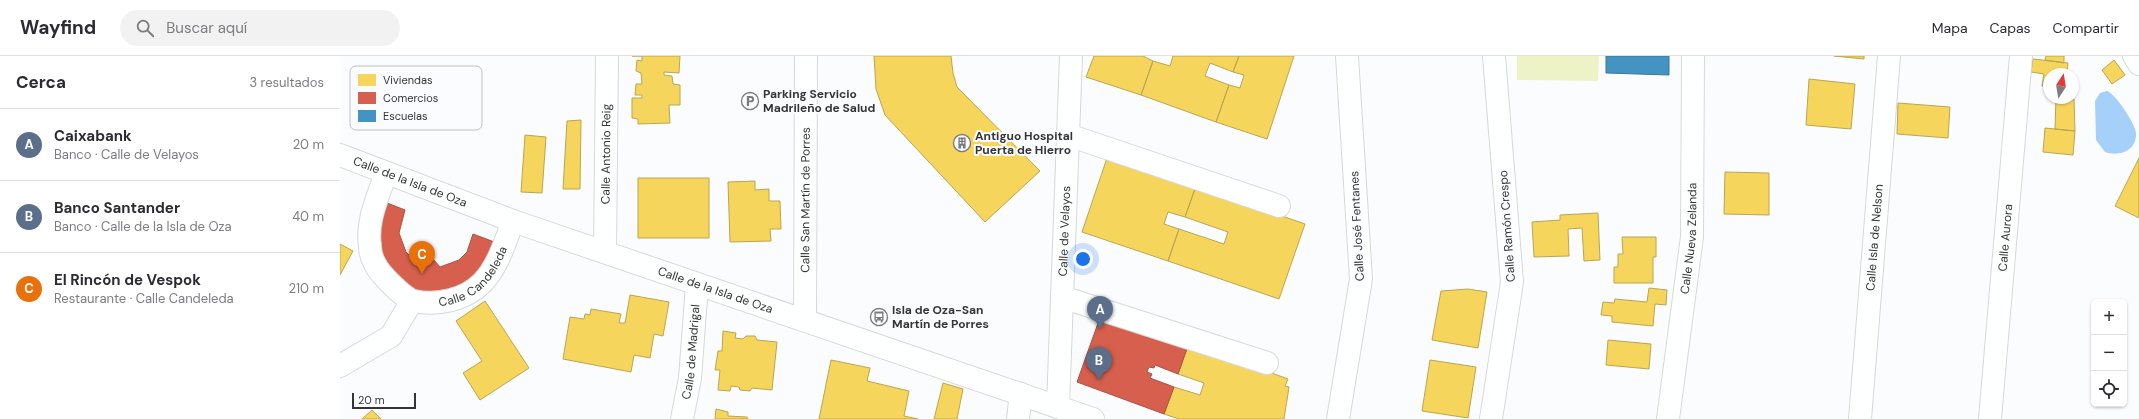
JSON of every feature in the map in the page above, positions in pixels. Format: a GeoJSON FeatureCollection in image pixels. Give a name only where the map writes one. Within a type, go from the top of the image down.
{"type":"FeatureCollection","features":[{"type":"Feature","properties":{"kind":"street","name":"Calle Antonio Reig"},"geometry":{"type":"LineString","coordinates":[[604,252],[607,56]]}},
{"type":"Feature","properties":{"kind":"street","name":"Calle San Martín de Porres"},"geometry":{"type":"LineString","coordinates":[[806,56],[806,320]]}},
{"type":"Feature","properties":{"kind":"street","name":"Calle de Velayos"},"geometry":{"type":"LineString","coordinates":[[1058,406],[1071,56]]}},
{"type":"Feature","properties":{"kind":"street","name":"Calle José Fentanes"},"geometry":{"type":"LineString","coordinates":[[1338,419],[1361,278],[1347,56]]}},
{"type":"Feature","properties":{"kind":"street","name":"Calle Ramón Crespo"},"geometry":{"type":"LineString","coordinates":[[1491,419],[1512,282],[1494,56]]}},
{"type":"Feature","properties":{"kind":"street","name":"Calle Nueva Zelanda"},"geometry":{"type":"LineString","coordinates":[[1668,419],[1692,237],[1693,56]]}},
{"type":"Feature","properties":{"kind":"street","name":"Calle Isla de Nelson"},"geometry":{"type":"LineString","coordinates":[[1860,419],[1890,56]]}},
{"type":"Feature","properties":{"kind":"street","name":"Calle Aurora"},"geometry":{"type":"LineString","coordinates":[[1990,419],[2021,56]]}},
{"type":"Feature","properties":{"kind":"street"},"geometry":{"type":"LineString","coordinates":[[2134,56],[2139,64]]}},
{"type":"Feature","properties":{"kind":"street"},"geometry":{"type":"LineString","coordinates":[[1068,135],[1279,206]]}},
{"type":"Feature","properties":{"kind":"street","name":"Calle de la Isla de Oza"},"geometry":{"type":"LineString","coordinates":[[340,155],[386,174],[513,221],[1093,419]]}},
{"type":"Feature","properties":{"kind":"street"},"geometry":{"type":"LineString","coordinates":[[340,366],[391,336],[412,301],[392,284],[375,264],[370,248],[369,231],[371,216],[386,174]]}},
{"type":"Feature","properties":{"kind":"street","name":"Calle Candeleda"},"geometry":{"type":"LineString","coordinates":[[412,301],[437,303],[454,299],[466,294],[481,284],[497,260],[513,221]]}},
{"type":"Feature","properties":{"kind":"street","name":"Calle de Madrigal"},"geometry":{"type":"LineString","coordinates":[[682,419],[690,378],[697,285]]}},
{"type":"Feature","properties":{"kind":"street"},"geometry":{"type":"LineString","coordinates":[[1062,296],[1267,363]]}},
{"type":"Feature","properties":{"kind":"street"},"geometry":{"type":"LineString","coordinates":[[1018,419],[1021,394]]}},
{"type":"Feature","properties":{"kind":"green space"},"geometry":{"type":"Polygon","coordinates":[[[1517,56],[1599,56],[1598,81],[1517,80],[1517,56]]]}},
{"type":"Feature","properties":{"kind":"water"},"geometry":{"type":"Polygon","coordinates":[[[2107,91],[2111,93],[2120,103],[2133,123],[2136,133],[2134,144],[2126,151],[2116,154],[2105,152],[2096,140],[2095,101],[2100,93],[2107,91]]]}},
{"type":"Feature","properties":{"kind":"building: Viviendas"},"geometry":{"type":"Polygon","coordinates":[[[642,56],[680,56],[679,73],[664,72],[664,75],[672,76],[673,84],[680,85],[680,105],[669,105],[670,123],[638,124],[638,119],[632,118],[632,98],[642,98],[642,95],[635,95],[636,84],[642,84],[641,73],[636,71],[637,60],[642,61],[642,56]]]}},
{"type":"Feature","properties":{"kind":"building: Viviendas","name":"Antiguo Hospital Puerta de Hierro"},"geometry":{"type":"Polygon","coordinates":[[[874,56],[951,56],[953,73],[957,87],[1040,171],[985,222],[885,115],[876,89],[874,56]]]}},
{"type":"Feature","properties":{"kind":"building: Viviendas"},"geometry":{"type":"Polygon","coordinates":[[[1094,56],[1143,56],[1153,61],[1141,95],[1086,77],[1094,56]]]}},
{"type":"Feature","properties":{"kind":"building: Viviendas"},"geometry":{"type":"Polygon","coordinates":[[[1173,56],[1239,56],[1233,72],[1210,63],[1205,76],[1229,85],[1216,122],[1141,95],[1153,61],[1170,66],[1173,56]]]}},
{"type":"Feature","properties":{"kind":"building: Viviendas"},"geometry":{"type":"Polygon","coordinates":[[[1239,56],[1294,56],[1267,139],[1216,122],[1229,85],[1240,88],[1244,75],[1233,72],[1239,56]]]}},
{"type":"Feature","properties":{"kind":"building: Viviendas"},"geometry":{"type":"Polygon","coordinates":[[[1834,56],[1864,56],[1864,59],[1834,56]]]}},
{"type":"Feature","properties":{"kind":"building: Viviendas"},"geometry":{"type":"Polygon","coordinates":[[[2046,56],[2064,56],[2064,63],[2045,60],[2046,56]]]}},
{"type":"Feature","properties":{"kind":"building: Viviendas"},"geometry":{"type":"Polygon","coordinates":[[[2033,59],[2068,63],[2068,68],[2043,68],[2043,74],[2031,72],[2033,59]]]}},
{"type":"Feature","properties":{"kind":"building: Viviendas"},"geometry":{"type":"Polygon","coordinates":[[[2114,60],[2125,75],[2112,84],[2102,70],[2114,60]]]}},
{"type":"Feature","properties":{"kind":"building: Viviendas"},"geometry":{"type":"Polygon","coordinates":[[[1809,79],[1855,84],[1851,129],[1806,125],[1809,79]]]}},
{"type":"Feature","properties":{"kind":"building: Viviendas"},"geometry":{"type":"Polygon","coordinates":[[[1898,103],[1950,107],[1948,138],[1897,134],[1898,103]]]}},
{"type":"Feature","properties":{"kind":"building: Viviendas"},"geometry":{"type":"Polygon","coordinates":[[[2056,104],[2074,104],[2075,131],[2055,129],[2056,104]]]}},
{"type":"Feature","properties":{"kind":"building: Viviendas"},"geometry":{"type":"Polygon","coordinates":[[[581,120],[580,189],[563,189],[567,121],[581,120]]]}},
{"type":"Feature","properties":{"kind":"building: Viviendas"},"geometry":{"type":"Polygon","coordinates":[[[2045,128],[2075,131],[2073,155],[2043,152],[2045,128]]]}},
{"type":"Feature","properties":{"kind":"building: Viviendas"},"geometry":{"type":"Polygon","coordinates":[[[525,135],[546,137],[542,193],[521,192],[525,135]]]}},
{"type":"Feature","properties":{"kind":"building: Viviendas"},"geometry":{"type":"Polygon","coordinates":[[[1108,155],[1196,186],[1185,217],[1168,212],[1164,224],[1179,229],[1168,261],[1082,232],[1108,155]]]}},
{"type":"Feature","properties":{"kind":"building: Viviendas"},"geometry":{"type":"Polygon","coordinates":[[[2139,158],[2139,218],[2115,206],[2139,158]]]}},
{"type":"Feature","properties":{"kind":"building: Viviendas"},"geometry":{"type":"Polygon","coordinates":[[[1725,172],[1769,173],[1769,215],[1724,214],[1725,172]]]}},
{"type":"Feature","properties":{"kind":"building: Viviendas"},"geometry":{"type":"Polygon","coordinates":[[[638,178],[709,178],[709,238],[638,238],[638,178]]]}},
{"type":"Feature","properties":{"kind":"building: Viviendas"},"geometry":{"type":"Polygon","coordinates":[[[755,181],[755,190],[769,189],[769,201],[780,201],[781,229],[770,229],[771,241],[730,242],[728,182],[755,181]]]}},
{"type":"Feature","properties":{"kind":"building: Viviendas"},"geometry":{"type":"Polygon","coordinates":[[[1196,186],[1305,224],[1279,299],[1168,261],[1179,229],[1224,244],[1228,232],[1185,217],[1196,186]]]}},
{"type":"Feature","properties":{"kind":"building: Viviendas"},"geometry":{"type":"Polygon","coordinates":[[[1598,213],[1600,260],[1584,261],[1582,228],[1568,229],[1569,256],[1534,257],[1532,222],[1560,220],[1560,215],[1598,213]]]}},
{"type":"Feature","properties":{"kind":"building: Viviendas"},"geometry":{"type":"Polygon","coordinates":[[[1622,237],[1656,237],[1656,257],[1653,257],[1653,283],[1614,283],[1614,267],[1618,267],[1618,254],[1623,254],[1622,237]]]}},
{"type":"Feature","properties":{"kind":"building: Viviendas"},"geometry":{"type":"Polygon","coordinates":[[[340,244],[353,251],[340,275],[340,244]]]}},
{"type":"Feature","properties":{"kind":"building: Viviendas"},"geometry":{"type":"Polygon","coordinates":[[[1649,288],[1667,290],[1666,305],[1655,304],[1653,326],[1612,322],[1612,316],[1601,315],[1603,302],[1614,303],[1615,299],[1647,302],[1649,288]]]}},
{"type":"Feature","properties":{"kind":"building: Viviendas"},"geometry":{"type":"Polygon","coordinates":[[[1468,289],[1487,292],[1478,348],[1432,340],[1441,291],[1468,289]]]}},
{"type":"Feature","properties":{"kind":"building: Viviendas"},"geometry":{"type":"Polygon","coordinates":[[[630,295],[669,302],[663,336],[654,334],[650,358],[634,355],[631,372],[563,359],[570,317],[584,319],[585,314],[590,315],[591,309],[621,314],[619,323],[625,323],[630,295]]]}},
{"type":"Feature","properties":{"kind":"building: Viviendas"},"geometry":{"type":"Polygon","coordinates":[[[485,301],[529,368],[480,400],[463,373],[482,361],[456,321],[485,301]]]}},
{"type":"Feature","properties":{"kind":"building: Viviendas"},"geometry":{"type":"Polygon","coordinates":[[[723,331],[736,333],[735,338],[743,339],[746,336],[755,336],[757,340],[777,342],[772,390],[752,388],[750,391],[740,390],[739,387],[731,386],[730,391],[718,390],[720,370],[715,370],[718,351],[722,351],[723,331]]]}},
{"type":"Feature","properties":{"kind":"building: Viviendas"},"geometry":{"type":"Polygon","coordinates":[[[1608,340],[1651,344],[1649,369],[1606,365],[1608,340]]]}},
{"type":"Feature","properties":{"kind":"building: Viviendas"},"geometry":{"type":"Polygon","coordinates":[[[1189,343],[1288,379],[1285,386],[1289,387],[1284,419],[1179,419],[1164,414],[1174,387],[1200,395],[1204,383],[1178,374],[1189,343]]]}},
{"type":"Feature","properties":{"kind":"building: Viviendas"},"geometry":{"type":"Polygon","coordinates":[[[831,360],[870,368],[867,381],[909,391],[904,416],[918,419],[819,419],[831,360]]]}},
{"type":"Feature","properties":{"kind":"building: Viviendas"},"geometry":{"type":"Polygon","coordinates":[[[1430,360],[1476,367],[1468,418],[1422,411],[1430,360]]]}},
{"type":"Feature","properties":{"kind":"building: Viviendas"},"geometry":{"type":"Polygon","coordinates":[[[943,383],[963,389],[957,419],[934,419],[943,383]]]}},
{"type":"Feature","properties":{"kind":"building: Viviendas"},"geometry":{"type":"Polygon","coordinates":[[[716,409],[728,412],[728,416],[747,417],[748,419],[715,419],[716,409]]]}},
{"type":"Feature","properties":{"kind":"building: Viviendas"},"geometry":{"type":"Polygon","coordinates":[[[372,410],[381,419],[362,419],[372,410]]]}},
{"type":"Feature","properties":{"kind":"building: Comercios"},"geometry":{"type":"Polygon","coordinates":[[[382,201],[405,210],[399,233],[406,252],[410,256],[420,254],[427,256],[433,259],[440,267],[459,260],[467,252],[473,234],[497,243],[479,276],[449,291],[423,292],[409,287],[379,256],[378,212],[382,201]]]}},
{"type":"Feature","properties":{"kind":"building: Comercios"},"geometry":{"type":"Polygon","coordinates":[[[1102,312],[1189,343],[1178,374],[1155,365],[1154,368],[1149,367],[1147,372],[1152,374],[1150,378],[1174,387],[1164,414],[1077,382],[1102,312]]]}},
{"type":"Feature","properties":{"kind":"building: Escuelas"},"geometry":{"type":"Polygon","coordinates":[[[1606,56],[1669,56],[1669,75],[1606,73],[1606,56]]]}},
{"type":"Feature","properties":{"kind":"place","name":"Parking Servicio Madrileño de Salud"},"geometry":{"type":"Point","coordinates":[750,101]}},
{"type":"Feature","properties":{"kind":"place","name":"Antiguo Hospital Puerta de Hierro"},"geometry":{"type":"Point","coordinates":[962,143]}},
{"type":"Feature","properties":{"kind":"place","name":"El Rincón de Vespok"},"geometry":{"type":"Point","coordinates":[422,274]}},
{"type":"Feature","properties":{"kind":"place","name":"Isla de Oza-San Martín de Porres"},"geometry":{"type":"Point","coordinates":[879,317]}},
{"type":"Feature","properties":{"kind":"place","name":"Caixabank"},"geometry":{"type":"Point","coordinates":[1100,329]}},
{"type":"Feature","properties":{"kind":"place","name":"Banco Santander"},"geometry":{"type":"Point","coordinates":[1099,380]}}]}
